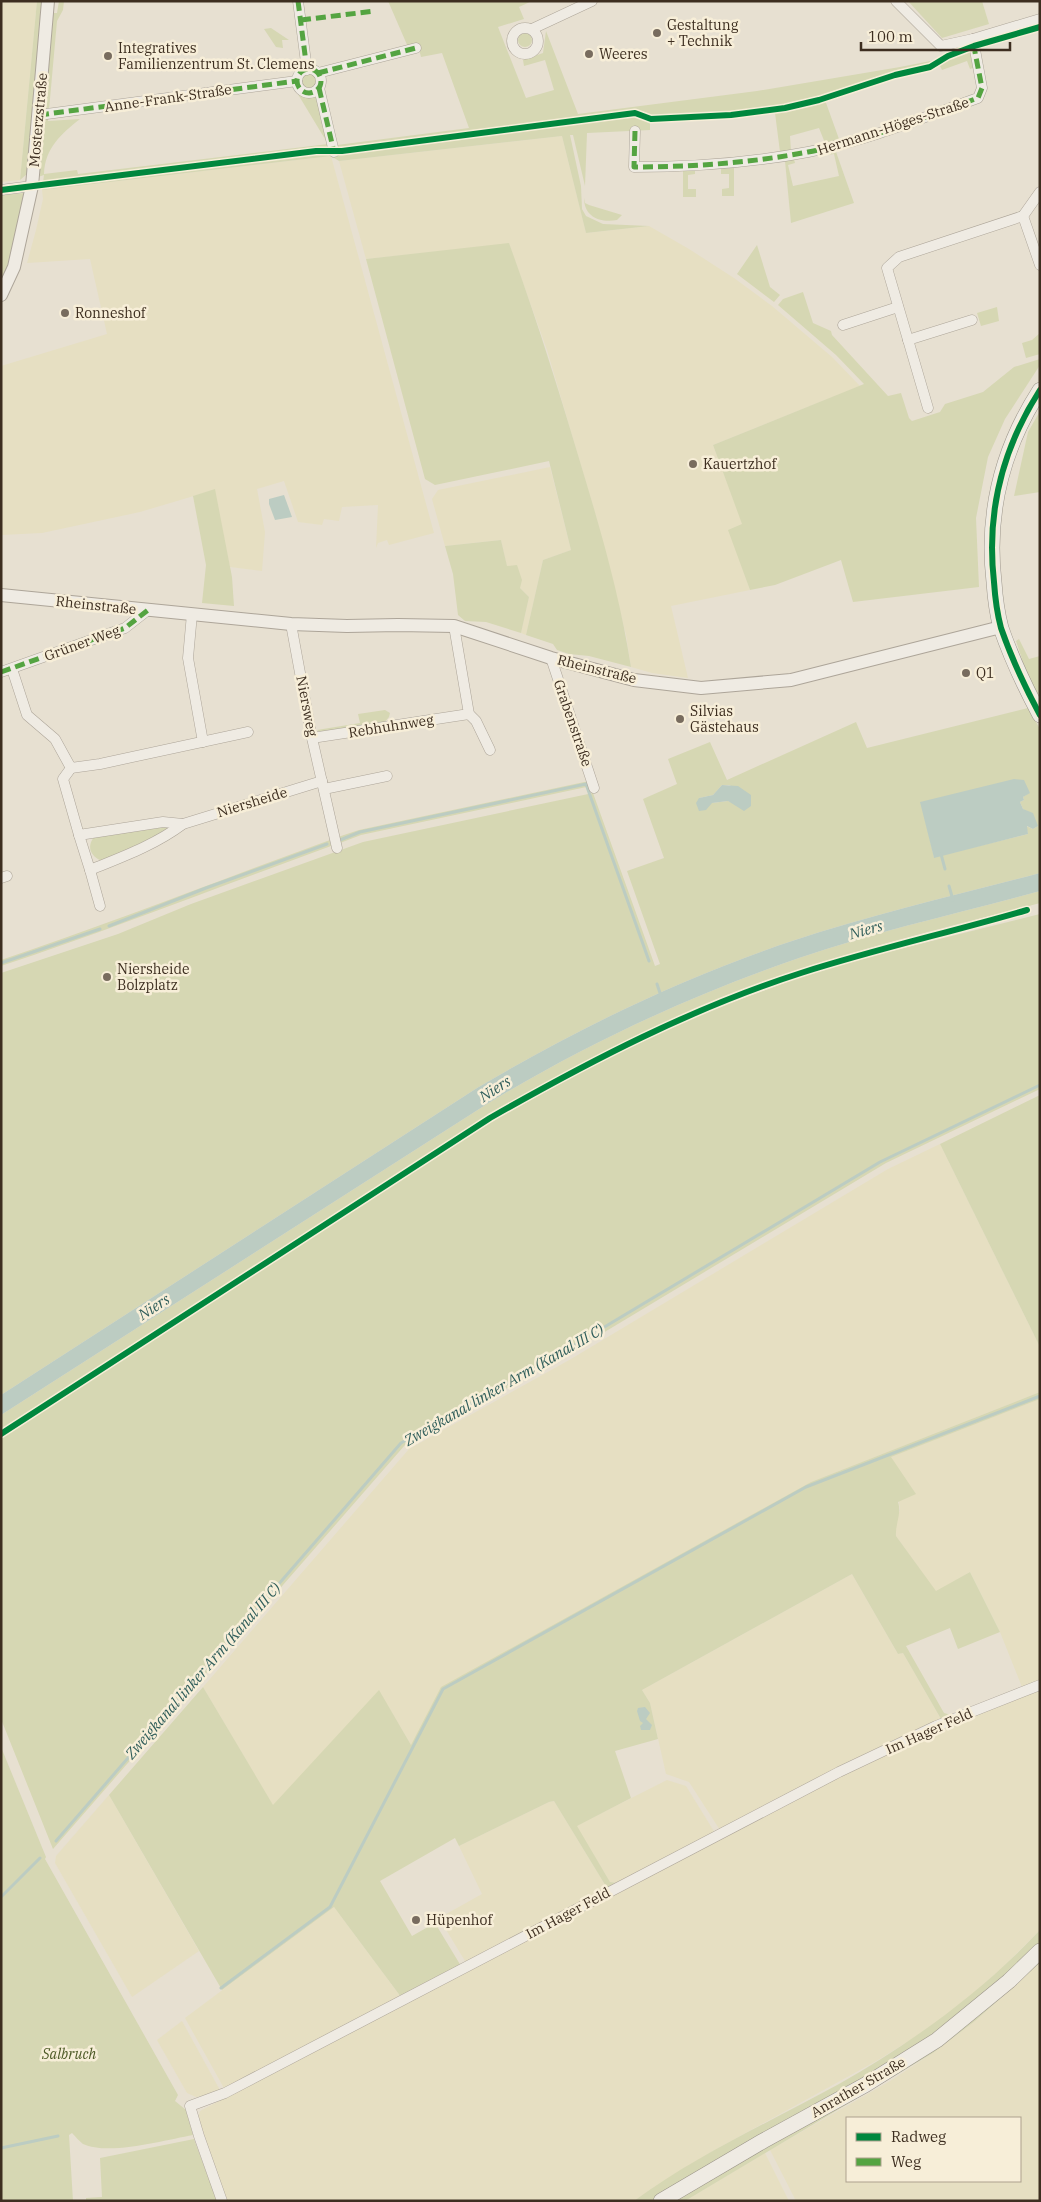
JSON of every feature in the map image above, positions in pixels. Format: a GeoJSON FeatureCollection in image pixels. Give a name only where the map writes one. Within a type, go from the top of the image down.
{"type":"FeatureCollection","features":[{"type":"Feature","properties":{"kind":"main road"},"geometry":{"type":"LineString","coordinates":[[1040,390],[1026,411],[1004,464],[991,522],[993,575],[1001,628],[1040,715]]}},
{"type":"Feature","properties":{"kind":"main road","name":"Anrather Straße"},"geometry":{"type":"LineString","coordinates":[[661,2201],[763,2141],[865,2085],[937,2040],[1009,1980],[1040,1951]]}},
{"type":"Feature","properties":{"kind":"street","name":"Mosterzstraße"},"geometry":{"type":"LineString","coordinates":[[1,295],[14,267],[32,186],[48,1]]}},
{"type":"Feature","properties":{"kind":"street"},"geometry":{"type":"LineString","coordinates":[[298,1],[307,70]]}},
{"type":"Feature","properties":{"kind":"street"},"geometry":{"type":"LineString","coordinates":[[532,29],[592,1]]}},
{"type":"Feature","properties":{"kind":"street"},"geometry":{"type":"LineString","coordinates":[[896,1],[941,46],[973,39],[1040,19]]}},
{"type":"Feature","properties":{"kind":"street","name":"Hermann-Höges-Straße"},"geometry":{"type":"LineString","coordinates":[[635,131],[634,167],[681,167],[735,163],[808,152],[838,145],[886,131],[978,98],[982,88],[973,39]]}},
{"type":"Feature","properties":{"kind":"street"},"geometry":{"type":"LineString","coordinates":[[318,74],[416,48]]}},
{"type":"Feature","properties":{"kind":"street"},"geometry":{"type":"LineString","coordinates":[[319,88],[313,93],[305,93],[299,88],[297,81],[300,74],[307,70],[313,70],[318,74],[321,81],[319,88],[334,152]]}},
{"type":"Feature","properties":{"kind":"street","name":"Anne-Frank-Straße"},"geometry":{"type":"LineString","coordinates":[[39,115],[297,81]]}},
{"type":"Feature","properties":{"kind":"street"},"geometry":{"type":"LineString","coordinates":[[1,190],[32,186]]}},
{"type":"Feature","properties":{"kind":"street"},"geometry":{"type":"LineString","coordinates":[[928,408],[888,268],[899,257],[1023,216],[1040,192]]}},
{"type":"Feature","properties":{"kind":"street"},"geometry":{"type":"LineString","coordinates":[[1023,216],[1040,265]]}},
{"type":"Feature","properties":{"kind":"street"},"geometry":{"type":"LineString","coordinates":[[843,325],[898,307]]}},
{"type":"Feature","properties":{"kind":"street"},"geometry":{"type":"LineString","coordinates":[[908,340],[972,320]]}},
{"type":"Feature","properties":{"kind":"street","name":"Rheinstraße"},"geometry":{"type":"LineString","coordinates":[[1,595],[291,624],[454,626],[551,658],[634,680],[700,688],[791,680],[1001,628]]}},
{"type":"Feature","properties":{"kind":"street","name":"Grüner Weg"},"geometry":{"type":"LineString","coordinates":[[1,672],[125,628],[148,610]]}},
{"type":"Feature","properties":{"kind":"street"},"geometry":{"type":"LineString","coordinates":[[192,614],[188,658],[203,742]]}},
{"type":"Feature","properties":{"kind":"street","name":"Niersweg"},"geometry":{"type":"LineString","coordinates":[[291,624],[312,738],[337,848]]}},
{"type":"Feature","properties":{"kind":"street"},"geometry":{"type":"LineString","coordinates":[[454,626],[469,714],[476,721],[490,750]]}},
{"type":"Feature","properties":{"kind":"street","name":"Grabenstraße"},"geometry":{"type":"LineString","coordinates":[[551,658],[594,788]]}},
{"type":"Feature","properties":{"kind":"street"},"geometry":{"type":"LineString","coordinates":[[12,669],[27,715],[55,739],[71,768]]}},
{"type":"Feature","properties":{"kind":"street","name":"Rebhuhnweg"},"geometry":{"type":"LineString","coordinates":[[312,738],[469,714]]}},
{"type":"Feature","properties":{"kind":"street"},"geometry":{"type":"LineString","coordinates":[[100,906],[63,780],[71,768],[248,732]]}},
{"type":"Feature","properties":{"kind":"street"},"geometry":{"type":"LineString","coordinates":[[323,785],[387,776]]}},
{"type":"Feature","properties":{"kind":"street","name":"Niersheide"},"geometry":{"type":"LineString","coordinates":[[90,870],[145,846],[169,834],[183,824],[323,785]]}},
{"type":"Feature","properties":{"kind":"street","name":"Niersheide"},"geometry":{"type":"LineString","coordinates":[[79,835],[163,822],[183,824]]}},
{"type":"Feature","properties":{"kind":"street","name":"Im Hager Feld"},"geometry":{"type":"LineString","coordinates":[[222,2201],[190,2106],[225,2094],[839,1772],[936,1726],[1040,1685]]}},
{"type":"Feature","properties":{"kind":"shaded area"},"geometry":{"type":"Polygon","coordinates":[[[1,1],[37,1],[20,180],[1,182],[1,1]]]}},
{"type":"Feature","properties":{"kind":"shaded area"},"geometry":{"type":"Polygon","coordinates":[[[562,136],[586,233],[649,226],[734,278],[772,306],[832,357],[860,386],[713,445],[743,525],[729,530],[750,590],[671,606],[688,678],[652,673],[631,667],[626,635],[597,520],[547,350],[509,244],[366,259],[339,161],[562,136]]]}},
{"type":"Feature","properties":{"kind":"shaded area"},"geometry":{"type":"Polygon","coordinates":[[[331,156],[434,533],[389,545],[387,540],[378,543],[376,548],[378,505],[342,507],[339,521],[324,519],[322,525],[298,522],[284,481],[257,489],[265,532],[262,571],[230,567],[214,490],[140,512],[42,533],[1,535],[1,366],[107,334],[90,259],[27,263],[43,199],[42,190],[331,156]]]}},
{"type":"Feature","properties":{"kind":"shaded area"},"geometry":{"type":"Polygon","coordinates":[[[550,467],[571,550],[543,560],[526,635],[521,633],[529,597],[520,588],[507,567],[501,540],[445,546],[432,499],[438,490],[550,467]]]}},
{"type":"Feature","properties":{"kind":"shaded area"},"geometry":{"type":"Polygon","coordinates":[[[940,1144],[1040,1347],[1040,1392],[811,1482],[411,1745],[379,1691],[273,1806],[203,1687],[409,1449],[571,1359],[888,1169],[940,1144]]]}},
{"type":"Feature","properties":{"kind":"shaded area"},"geometry":{"type":"Polygon","coordinates":[[[1040,1399],[1040,1680],[1022,1687],[1000,1632],[970,1572],[936,1592],[896,1536],[895,1528],[900,1509],[891,1457],[1040,1399]]]}},
{"type":"Feature","properties":{"kind":"shaded area"},"geometry":{"type":"Polygon","coordinates":[[[852,1574],[898,1654],[903,1653],[941,1719],[720,1830],[689,1782],[666,1774],[650,1703],[642,1690],[852,1574]]]}},
{"type":"Feature","properties":{"kind":"shaded area"},"geometry":{"type":"Polygon","coordinates":[[[1040,1688],[1040,1930],[1001,1969],[961,2004],[920,2034],[878,2060],[713,2151],[634,2201],[227,2201],[198,2117],[200,2111],[841,1776],[945,1726],[1040,1688]]]}},
{"type":"Feature","properties":{"kind":"shaded area"},"geometry":{"type":"Polygon","coordinates":[[[667,1780],[686,1786],[715,1833],[617,1883],[610,1882],[576,1826],[667,1780]]]}},
{"type":"Feature","properties":{"kind":"shaded area"},"geometry":{"type":"Polygon","coordinates":[[[109,1795],[199,1951],[132,1997],[55,1863],[56,1856],[109,1795]]]}},
{"type":"Feature","properties":{"kind":"shaded area"},"geometry":{"type":"Polygon","coordinates":[[[554,1801],[607,1888],[469,1962],[465,1961],[439,1918],[482,1894],[459,1846],[554,1801]]]}},
{"type":"Feature","properties":{"kind":"shaded area"},"geometry":{"type":"Polygon","coordinates":[[[334,1907],[401,1997],[225,2090],[185,2018],[334,1907]]]}},
{"type":"Feature","properties":{"kind":"shaded area"},"geometry":{"type":"Polygon","coordinates":[[[1040,1963],[1040,2201],[796,2201],[770,2150],[890,2081],[933,2053],[975,2021],[1040,1963]]]}},
{"type":"Feature","properties":{"kind":"shaded area"},"geometry":{"type":"Polygon","coordinates":[[[182,2021],[221,2092],[196,2097],[187,2093],[157,2040],[182,2021]]]}},
{"type":"Feature","properties":{"kind":"shaded area"},"geometry":{"type":"Polygon","coordinates":[[[765,2153],[789,2201],[685,2201],[765,2153]]]}},
{"type":"Feature","properties":{"kind":"green space"},"geometry":{"type":"Polygon","coordinates":[[[37,1],[43,1],[28,173],[20,180],[37,1]]]}},
{"type":"Feature","properties":{"kind":"green space"},"geometry":{"type":"Polygon","coordinates":[[[59,1],[64,1],[63,10],[57,21],[48,121],[80,119],[55,142],[47,157],[44,174],[77,170],[78,174],[328,144],[296,91],[308,96],[319,97],[323,129],[326,129],[337,145],[469,128],[442,53],[421,57],[418,45],[408,47],[388,1],[532,1],[519,7],[524,19],[498,27],[526,98],[554,90],[545,60],[524,66],[523,60],[543,53],[546,31],[578,114],[757,91],[900,67],[941,59],[968,51],[973,68],[970,69],[967,61],[942,70],[940,66],[825,100],[839,139],[825,143],[819,128],[790,136],[791,151],[780,152],[775,113],[701,120],[650,122],[650,130],[587,133],[585,186],[573,135],[570,135],[581,186],[582,209],[586,216],[603,224],[649,226],[586,233],[562,136],[339,161],[331,156],[42,190],[44,175],[38,177],[51,13],[57,13],[59,1]]]}},
{"type":"Feature","properties":{"kind":"green space"},"geometry":{"type":"Polygon","coordinates":[[[908,1],[982,1],[989,24],[942,38],[908,1]]]}},
{"type":"Feature","properties":{"kind":"green space"},"geometry":{"type":"Polygon","coordinates":[[[271,28],[289,40],[282,40],[283,48],[276,47],[264,29],[271,28]]]}},
{"type":"Feature","properties":{"kind":"green space"},"geometry":{"type":"Polygon","coordinates":[[[522,33],[528,33],[532,40],[528,47],[522,47],[518,43],[518,37],[522,33]]]}},
{"type":"Feature","properties":{"kind":"green space"},"geometry":{"type":"Polygon","coordinates":[[[306,74],[312,74],[316,81],[312,88],[306,88],[302,84],[302,78],[306,74]]]}},
{"type":"Feature","properties":{"kind":"green space"},"geometry":{"type":"Polygon","coordinates":[[[835,149],[854,203],[791,223],[785,161],[794,159],[795,163],[788,165],[793,186],[839,176],[834,154],[827,155],[826,152],[835,149]]]}},
{"type":"Feature","properties":{"kind":"green space"},"geometry":{"type":"Polygon","coordinates":[[[734,168],[734,196],[722,196],[722,189],[729,188],[729,174],[721,174],[721,169],[734,168]]]}},
{"type":"Feature","properties":{"kind":"green space"},"geometry":{"type":"Polygon","coordinates":[[[683,171],[695,171],[695,174],[688,175],[688,189],[696,189],[696,197],[683,197],[683,171]]]}},
{"type":"Feature","properties":{"kind":"green space"},"geometry":{"type":"Polygon","coordinates":[[[25,193],[13,251],[1,282],[1,195],[25,193]]]}},
{"type":"Feature","properties":{"kind":"green space"},"geometry":{"type":"Polygon","coordinates":[[[584,198],[585,203],[589,205],[622,215],[617,220],[611,221],[594,217],[587,210],[585,205],[584,198]]]}},
{"type":"Feature","properties":{"kind":"green space"},"geometry":{"type":"Polygon","coordinates":[[[509,243],[567,417],[598,522],[617,594],[631,667],[589,656],[569,654],[557,650],[553,644],[526,635],[543,560],[571,550],[549,461],[435,485],[425,479],[366,259],[509,243]]]}},
{"type":"Feature","properties":{"kind":"green space"},"geometry":{"type":"Polygon","coordinates":[[[757,245],[770,287],[780,295],[774,302],[737,274],[757,245]]]}},
{"type":"Feature","properties":{"kind":"green space"},"geometry":{"type":"Polygon","coordinates":[[[803,292],[813,323],[831,331],[832,335],[888,396],[901,393],[909,418],[912,421],[940,412],[945,404],[983,392],[1014,367],[1040,359],[1040,365],[1005,419],[988,457],[976,518],[979,587],[853,602],[841,560],[775,585],[750,590],[728,530],[742,524],[713,445],[864,384],[836,355],[778,305],[783,299],[803,292]]]}},
{"type":"Feature","properties":{"kind":"green space"},"geometry":{"type":"Polygon","coordinates":[[[997,307],[999,321],[981,326],[977,313],[997,307]]]}},
{"type":"Feature","properties":{"kind":"green space"},"geometry":{"type":"Polygon","coordinates":[[[1040,333],[1040,354],[1026,358],[1022,343],[1032,340],[1040,333]]]}},
{"type":"Feature","properties":{"kind":"green space"},"geometry":{"type":"Polygon","coordinates":[[[1040,411],[1040,492],[1014,496],[1028,432],[1040,411]]]}},
{"type":"Feature","properties":{"kind":"green space"},"geometry":{"type":"Polygon","coordinates":[[[215,489],[232,577],[234,606],[202,603],[206,565],[193,496],[215,489]]]}},
{"type":"Feature","properties":{"kind":"green space"},"geometry":{"type":"Polygon","coordinates":[[[501,540],[507,566],[517,565],[522,580],[520,588],[529,597],[521,633],[486,622],[465,621],[458,615],[453,574],[445,546],[501,540]]]}},
{"type":"Feature","properties":{"kind":"green space"},"geometry":{"type":"Polygon","coordinates":[[[1019,639],[1029,659],[1040,656],[1040,699],[1025,668],[1016,641],[1019,639]]]}},
{"type":"Feature","properties":{"kind":"green space"},"geometry":{"type":"Polygon","coordinates":[[[1028,708],[1040,729],[1040,873],[884,913],[792,941],[710,971],[591,1025],[477,1088],[1,1395],[1,973],[118,934],[191,904],[363,842],[593,793],[655,966],[660,964],[627,871],[664,858],[643,799],[677,784],[668,759],[710,742],[727,780],[856,722],[867,748],[1028,708]],[[722,785],[713,795],[699,798],[712,803],[728,801],[737,805],[733,787],[722,785]],[[1030,792],[921,802],[934,857],[1028,834],[1026,826],[1033,829],[1038,826],[1023,809],[1020,802],[1030,792]]]}},
{"type":"Feature","properties":{"kind":"green space"},"geometry":{"type":"Polygon","coordinates":[[[385,710],[390,713],[384,723],[322,733],[317,730],[360,723],[358,714],[385,710]]]}},
{"type":"Feature","properties":{"kind":"green space"},"geometry":{"type":"Polygon","coordinates":[[[589,781],[591,786],[361,835],[340,843],[338,837],[359,830],[589,781]]]}},
{"type":"Feature","properties":{"kind":"green space"},"geometry":{"type":"Polygon","coordinates":[[[168,826],[170,828],[165,832],[102,861],[92,854],[90,847],[95,836],[168,826]]]}},
{"type":"Feature","properties":{"kind":"green space"},"geometry":{"type":"Polygon","coordinates":[[[330,840],[331,846],[1,966],[1,960],[330,840]]]}},
{"type":"Feature","properties":{"kind":"green space"},"geometry":{"type":"Polygon","coordinates":[[[1040,891],[1040,903],[889,942],[829,960],[720,999],[642,1033],[567,1071],[493,1113],[1,1429],[1,1415],[487,1104],[600,1041],[718,988],[828,948],[1040,891]]]}},
{"type":"Feature","properties":{"kind":"green space"},"geometry":{"type":"Polygon","coordinates":[[[1040,914],[1040,1089],[886,1163],[568,1354],[405,1445],[53,1849],[1,1719],[1,1437],[496,1119],[627,1047],[719,1007],[803,976],[859,959],[1040,914]]]}},
{"type":"Feature","properties":{"kind":"green space"},"geometry":{"type":"Polygon","coordinates":[[[1040,1095],[1040,1347],[940,1144],[1040,1095]]]}},
{"type":"Feature","properties":{"kind":"green space"},"geometry":{"type":"Polygon","coordinates":[[[1040,1392],[1040,1399],[891,1457],[916,1494],[898,1502],[899,1511],[896,1536],[936,1591],[970,1572],[1000,1632],[958,1649],[950,1628],[906,1646],[944,1713],[951,1715],[941,1719],[903,1653],[898,1654],[852,1574],[642,1690],[650,1703],[658,1739],[615,1751],[631,1798],[577,1826],[610,1882],[617,1883],[607,1888],[554,1801],[459,1846],[455,1838],[380,1881],[412,1936],[435,1923],[461,1966],[401,1997],[334,1907],[222,1990],[109,1795],[203,1687],[273,1805],[379,1690],[411,1745],[441,1687],[811,1482],[1040,1392]]]}},
{"type":"Feature","properties":{"kind":"green space","name":"Salbruch"},"geometry":{"type":"Polygon","coordinates":[[[1,1747],[46,1857],[45,1859],[178,2095],[175,2101],[186,2110],[193,2135],[137,2146],[107,2148],[83,2144],[72,2133],[69,2135],[73,2201],[1,2201],[1,1747]]]}},
{"type":"Feature","properties":{"kind":"green space"},"geometry":{"type":"Polygon","coordinates":[[[1040,1930],[1040,1942],[1014,1969],[919,2046],[654,2201],[634,2201],[683,2168],[839,2084],[920,2033],[995,1974],[1040,1930]]]}},
{"type":"Feature","properties":{"kind":"green space"},"geometry":{"type":"Polygon","coordinates":[[[1040,1956],[1040,1963],[975,2021],[933,2053],[685,2201],[671,2201],[887,2078],[1040,1956]]]}},
{"type":"Feature","properties":{"kind":"green space"},"geometry":{"type":"Polygon","coordinates":[[[194,2139],[217,2201],[86,2201],[86,2198],[102,2197],[100,2158],[194,2139]]]}},
{"type":"Feature","properties":{"kind":"water"},"geometry":{"type":"Polygon","coordinates":[[[284,495],[292,517],[275,520],[269,499],[284,495]]]}},
{"type":"Feature","properties":{"kind":"water"},"geometry":{"type":"Polygon","coordinates":[[[1014,779],[1024,780],[1030,793],[1023,797],[1024,800],[1020,802],[1023,809],[1033,813],[1038,826],[1033,829],[1027,826],[1028,834],[934,858],[920,802],[1014,779]]]}},
{"type":"Feature","properties":{"kind":"water"},"geometry":{"type":"Polygon","coordinates":[[[722,785],[738,786],[751,795],[751,806],[744,811],[728,801],[712,803],[706,810],[699,811],[696,803],[699,798],[713,795],[722,785]]]}},
{"type":"Feature","properties":{"kind":"water","name":"Niers"},"geometry":{"type":"Polygon","coordinates":[[[1040,873],[1040,891],[828,948],[718,988],[600,1041],[487,1104],[1,1415],[1,1395],[477,1088],[591,1025],[710,971],[792,941],[915,905],[1040,873]]]}},
{"type":"Feature","properties":{"kind":"water"},"geometry":{"type":"Polygon","coordinates":[[[645,1707],[650,1713],[646,1719],[652,1725],[650,1730],[641,1730],[640,1726],[643,1723],[640,1721],[637,1711],[638,1708],[645,1707]]]}},
{"type":"Feature","properties":{"kind":"waterway"},"geometry":{"type":"LineString","coordinates":[[340,840],[360,832],[586,784],[649,961]]}},
{"type":"Feature","properties":{"kind":"waterway"},"geometry":{"type":"LineString","coordinates":[[109,926],[327,844]]}},
{"type":"Feature","properties":{"kind":"waterway"},"geometry":{"type":"LineString","coordinates":[[941,854],[945,869]]}},
{"type":"Feature","properties":{"kind":"waterway"},"geometry":{"type":"LineString","coordinates":[[949,886],[953,900]]}},
{"type":"Feature","properties":{"kind":"waterway"},"geometry":{"type":"LineString","coordinates":[[1,963],[100,929]]}},
{"type":"Feature","properties":{"kind":"waterway"},"geometry":{"type":"LineString","coordinates":[[657,984],[661,996]]}},
{"type":"Feature","properties":{"kind":"waterway","name":"Zweigkanal linker Arm (Kanal III C)"},"geometry":{"type":"LineString","coordinates":[[56,1841],[401,1443],[556,1356],[880,1162],[1040,1085]]}},
{"type":"Feature","properties":{"kind":"waterway"},"geometry":{"type":"LineString","coordinates":[[221,1988],[330,1907],[443,1689],[806,1487],[1040,1396]]}},
{"type":"Feature","properties":{"kind":"waterway","name":"Zweigkanal linker Arm (Kanal III C)"},"geometry":{"type":"LineString","coordinates":[[1,1897],[40,1858]]}},
{"type":"Feature","properties":{"kind":"waterway"},"geometry":{"type":"LineString","coordinates":[[1,2148],[58,2136]]}},
{"type":"Feature","properties":{"kind":"marked path"},"geometry":{"type":"LineString","coordinates":[[298,1],[307,70]]}},
{"type":"Feature","properties":{"kind":"marked path"},"geometry":{"type":"LineString","coordinates":[[301,20],[375,11]]}},
{"type":"Feature","properties":{"kind":"marked path"},"geometry":{"type":"LineString","coordinates":[[635,131],[634,167],[743,162],[808,152],[851,142],[978,98],[982,88],[973,42]]}},
{"type":"Feature","properties":{"kind":"marked path"},"geometry":{"type":"LineString","coordinates":[[318,73],[416,48]]}},
{"type":"Feature","properties":{"kind":"marked path"},"geometry":{"type":"LineString","coordinates":[[309,69],[314,70],[320,76],[321,81],[320,86],[314,92],[309,93],[304,92],[298,86],[297,81],[298,76],[304,70],[309,69]]}},
{"type":"Feature","properties":{"kind":"marked path"},"geometry":{"type":"LineString","coordinates":[[39,115],[297,81]]}},
{"type":"Feature","properties":{"kind":"marked path"},"geometry":{"type":"LineString","coordinates":[[319,88],[334,152]]}},
{"type":"Feature","properties":{"kind":"marked path"},"geometry":{"type":"LineString","coordinates":[[1,672],[125,628],[148,610]]}},
{"type":"Feature","properties":{"kind":"cycle path"},"geometry":{"type":"LineString","coordinates":[[1,190],[316,151],[342,151],[635,113],[651,119],[731,115],[785,108],[819,100],[895,75],[930,67],[948,56],[974,46],[1040,27]]}},
{"type":"Feature","properties":{"kind":"cycle path"},"geometry":{"type":"LineString","coordinates":[[1040,390],[1027,412],[1007,458],[995,506],[992,531],[992,556],[998,617],[1009,650],[1040,715]]}},
{"type":"Feature","properties":{"kind":"cycle path"},"geometry":{"type":"LineString","coordinates":[[1,1434],[490,1118],[604,1056],[681,1019],[760,987],[857,956],[1027,910]]}},
{"type":"Feature","properties":{"kind":"place","name":"Gestaltung + Technik"},"geometry":{"type":"Point","coordinates":[657,33]}},
{"type":"Feature","properties":{"kind":"place","name":"Weeres"},"geometry":{"type":"Point","coordinates":[589,54]}},
{"type":"Feature","properties":{"kind":"place","name":"Integratives Familienzentrum St. Clemens"},"geometry":{"type":"Point","coordinates":[108,56]}},
{"type":"Feature","properties":{"kind":"place","name":"Ronneshof"},"geometry":{"type":"Point","coordinates":[65,313]}},
{"type":"Feature","properties":{"kind":"place","name":"Kauertzhof"},"geometry":{"type":"Point","coordinates":[693,464]}},
{"type":"Feature","properties":{"kind":"place","name":"Q1"},"geometry":{"type":"Point","coordinates":[966,673]}},
{"type":"Feature","properties":{"kind":"place","name":"Silvias Gästehaus"},"geometry":{"type":"Point","coordinates":[680,719]}},
{"type":"Feature","properties":{"kind":"place","name":"Niersheide Bolzplatz"},"geometry":{"type":"Point","coordinates":[107,977]}},
{"type":"Feature","properties":{"kind":"place","name":"Hüpenhof"},"geometry":{"type":"Point","coordinates":[416,1920]}}]}
